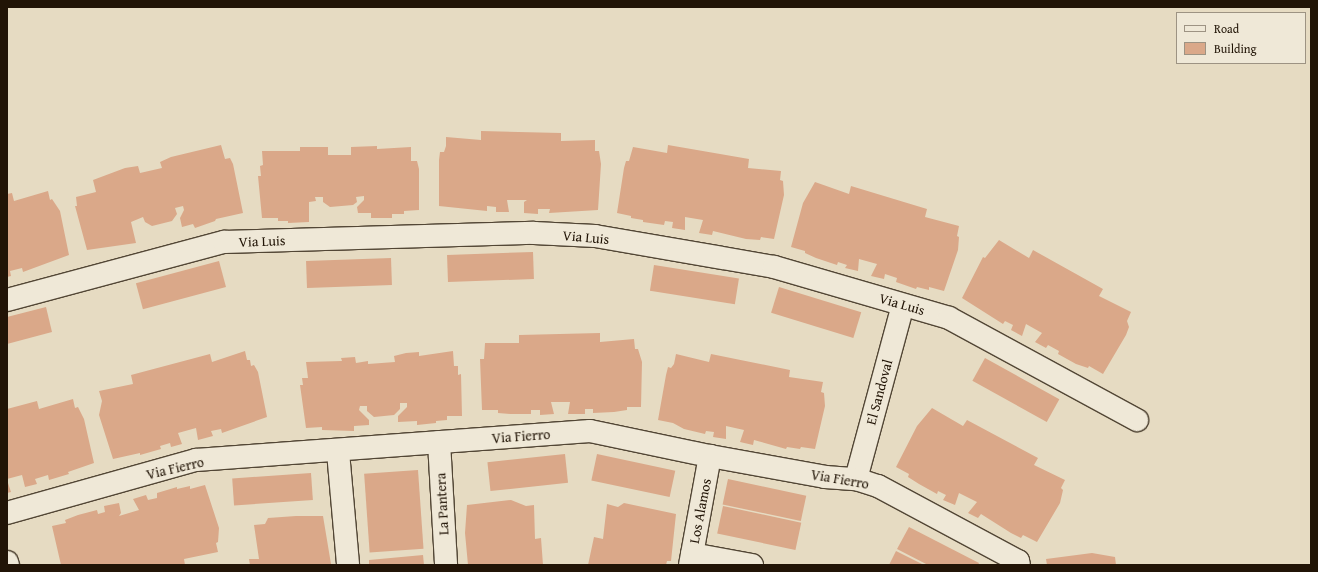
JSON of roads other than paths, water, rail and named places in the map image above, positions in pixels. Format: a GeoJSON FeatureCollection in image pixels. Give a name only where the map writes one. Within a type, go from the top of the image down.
{"type":"FeatureCollection","features":[{"type":"Feature","properties":{"kind":"street","name":"Via Luis"},"geometry":{"type":"LineString","coordinates":[[7,300],[224,242],[534,233],[595,236],[774,267],[950,318],[1137,420]]}},
{"type":"Feature","properties":{"kind":"street","name":"El Sandoval"},"geometry":{"type":"LineString","coordinates":[[856,479],[903,305]]}},
{"type":"Feature","properties":{"kind":"street","name":"Via Fierro"},"geometry":{"type":"LineString","coordinates":[[7,514],[196,460],[338,452],[439,442],[590,431],[710,456],[825,476],[856,479],[878,486],[1018,563]]}},
{"type":"Feature","properties":{"kind":"street","name":"La Pantera"},"geometry":{"type":"LineString","coordinates":[[439,442],[446,565]]}},
{"type":"Feature","properties":{"kind":"street"},"geometry":{"type":"LineString","coordinates":[[338,452],[348,565]]}},
{"type":"Feature","properties":{"kind":"street","name":"Los Alamos"},"geometry":{"type":"LineString","coordinates":[[691,560],[710,456]]}},
{"type":"Feature","properties":{"kind":"street"},"geometry":{"type":"LineString","coordinates":[[691,560],[752,565]]}}]}
